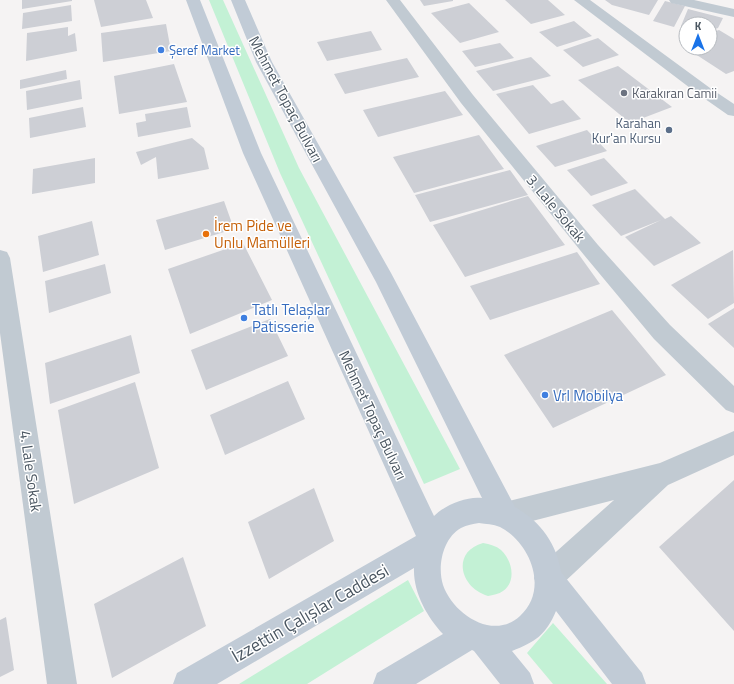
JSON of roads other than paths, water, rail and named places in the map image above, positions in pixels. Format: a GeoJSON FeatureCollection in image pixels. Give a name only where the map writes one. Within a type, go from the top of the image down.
{"type":"FeatureCollection","features":[{"type":"Feature","properties":{"kind":"main road","name":"Mehmet Topaç Bulvarı"},"geometry":{"type":"LineString","coordinates":[[194,0],[252,153],[432,542]]}},
{"type":"Feature","properties":{"kind":"main road","name":"Mehmet Topaç Bulvarı"},"geometry":{"type":"LineString","coordinates":[[238,0],[264,62],[384,279],[505,515]]}},
{"type":"Feature","properties":{"kind":"main road"},"geometry":{"type":"LineString","coordinates":[[388,684],[477,638],[500,641],[514,638],[526,631],[544,608],[548,594],[548,578],[544,558],[535,541],[521,526],[505,515],[491,511],[476,510],[463,513],[450,519],[440,529],[432,542],[427,562],[429,583],[437,604],[450,622],[477,638],[519,684]]}},
{"type":"Feature","properties":{"kind":"main road","name":"İzzettin Çalışlar Caddesi"},"geometry":{"type":"LineString","coordinates":[[188,684],[432,542]]}},
{"type":"Feature","properties":{"kind":"main road"},"geometry":{"type":"LineString","coordinates":[[548,578],[630,684]]}},
{"type":"Feature","properties":{"kind":"street","name":"3. Lale Sokak"},"geometry":{"type":"LineString","coordinates":[[393,0],[472,105],[591,250],[662,332],[734,402]]}},
{"type":"Feature","properties":{"kind":"street"},"geometry":{"type":"LineString","coordinates":[[581,0],[704,91],[734,111]]}},
{"type":"Feature","properties":{"kind":"street"},"geometry":{"type":"LineString","coordinates":[[676,0],[734,13]]}},
{"type":"Feature","properties":{"kind":"street","name":"4. Lale Sokak"},"geometry":{"type":"LineString","coordinates":[[0,258],[62,684]]}},
{"type":"Feature","properties":{"kind":"street"},"geometry":{"type":"LineString","coordinates":[[505,515],[661,475],[734,443]]}},
{"type":"Feature","properties":{"kind":"street"},"geometry":{"type":"LineString","coordinates":[[548,578],[661,475]]}},
{"type":"Feature","properties":{"kind":"place","name":"Şeref Market"},"geometry":{"type":"Point","coordinates":[161,50]}},
{"type":"Feature","properties":{"kind":"place","name":"Karakıran Camii"},"geometry":{"type":"Point","coordinates":[624,93]}},
{"type":"Feature","properties":{"kind":"place","name":"Karahan Kur'an Kursu"},"geometry":{"type":"Point","coordinates":[669,130]}},
{"type":"Feature","properties":{"kind":"place","name":"İrem Pide ve Unlu Mamülleri"},"geometry":{"type":"Point","coordinates":[206,234]}},
{"type":"Feature","properties":{"kind":"place","name":"Tatlı Telaşlar Patisserie"},"geometry":{"type":"Point","coordinates":[244,318]}},
{"type":"Feature","properties":{"kind":"place","name":"Vrl Mobilya"},"geometry":{"type":"Point","coordinates":[545,395]}}]}
